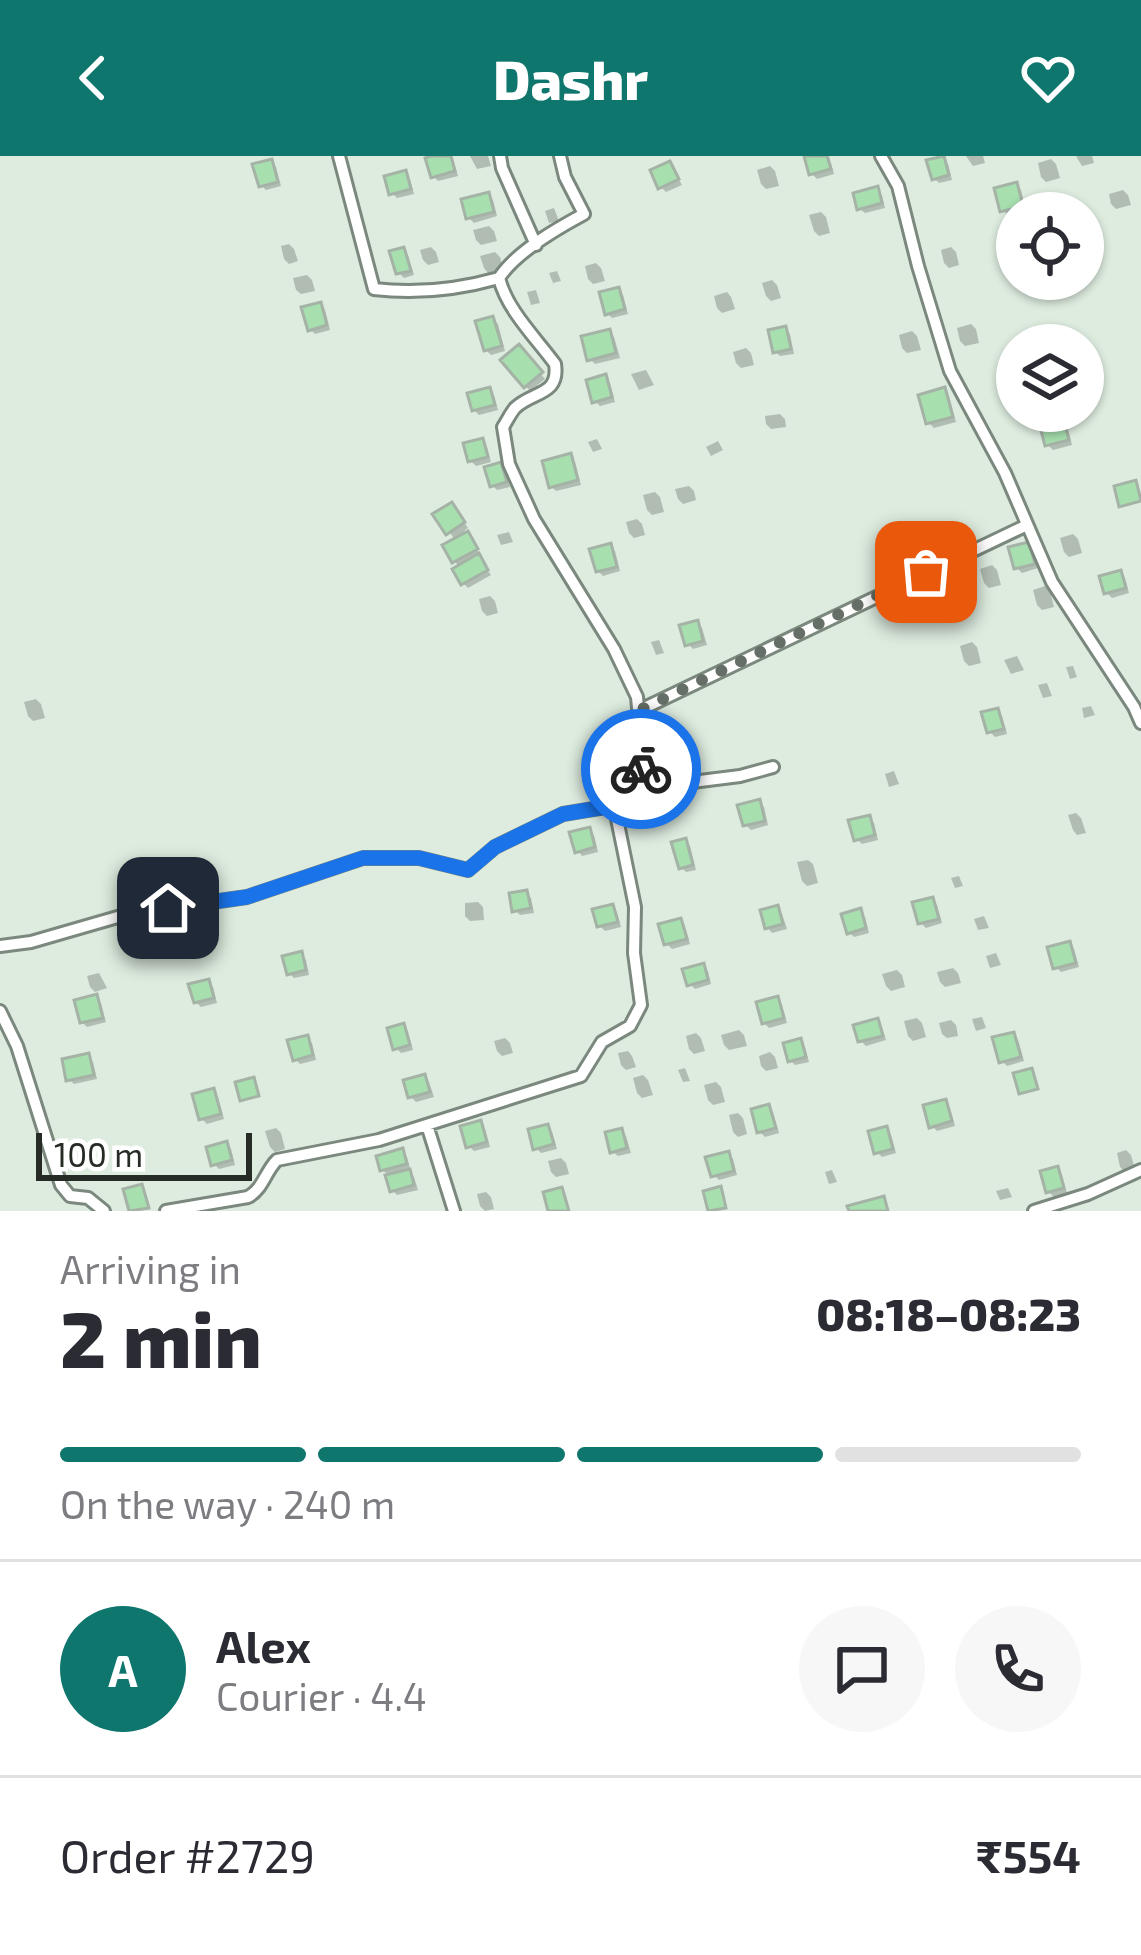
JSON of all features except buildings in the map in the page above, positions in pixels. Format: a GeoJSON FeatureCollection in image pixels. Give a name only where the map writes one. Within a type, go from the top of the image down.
{"type":"FeatureCollection","features":[{"type":"Feature","properties":{"kind":"street"},"geometry":{"type":"LineString","coordinates":[[339,156],[374,289],[467,287],[499,278]]}},
{"type":"Feature","properties":{"kind":"street"},"geometry":{"type":"LineString","coordinates":[[500,156],[536,245]]}},
{"type":"Feature","properties":{"kind":"street"},"geometry":{"type":"LineString","coordinates":[[166,1211],[248,1197],[258,1192],[268,1168],[277,1160],[379,1140],[581,1076],[602,1042],[630,1026],[640,1005],[635,907],[616,814],[633,791],[643,763],[637,697],[614,649],[533,519],[508,464],[503,427],[516,407],[553,385],[557,373],[499,278],[544,236],[584,214],[560,156]]}},
{"type":"Feature","properties":{"kind":"street"},"geometry":{"type":"LineString","coordinates":[[881,156],[898,186],[950,371],[1004,473],[1052,582],[1141,723]]}},
{"type":"Feature","properties":{"kind":"street"},"geometry":{"type":"LineString","coordinates":[[638,711],[1027,525]]}},
{"type":"Feature","properties":{"kind":"street"},"geometry":{"type":"LineString","coordinates":[[638,778],[668,785],[773,767]]}},
{"type":"Feature","properties":{"kind":"street"},"geometry":{"type":"LineString","coordinates":[[0,946],[32,942],[128,914],[247,897],[363,858],[419,858],[468,870],[495,847],[563,814],[624,804]]}},
{"type":"Feature","properties":{"kind":"street"},"geometry":{"type":"LineString","coordinates":[[0,1011],[17,1046],[61,1185],[70,1196],[88,1198],[104,1211]]}},
{"type":"Feature","properties":{"kind":"street"},"geometry":{"type":"LineString","coordinates":[[428,1125],[454,1211]]}},
{"type":"Feature","properties":{"kind":"street"},"geometry":{"type":"LineString","coordinates":[[1034,1211],[1141,1170]]}},
{"type":"Feature","properties":{"kind":"way so far"},"geometry":{"type":"LineString","coordinates":[[641,769],[638,711],[926,572]]}},
{"type":"Feature","properties":{"kind":"route"},"geometry":{"type":"LineString","coordinates":[[168,908],[247,897],[363,858],[419,858],[468,870],[495,847],[563,814],[624,804],[641,769]]}}]}
